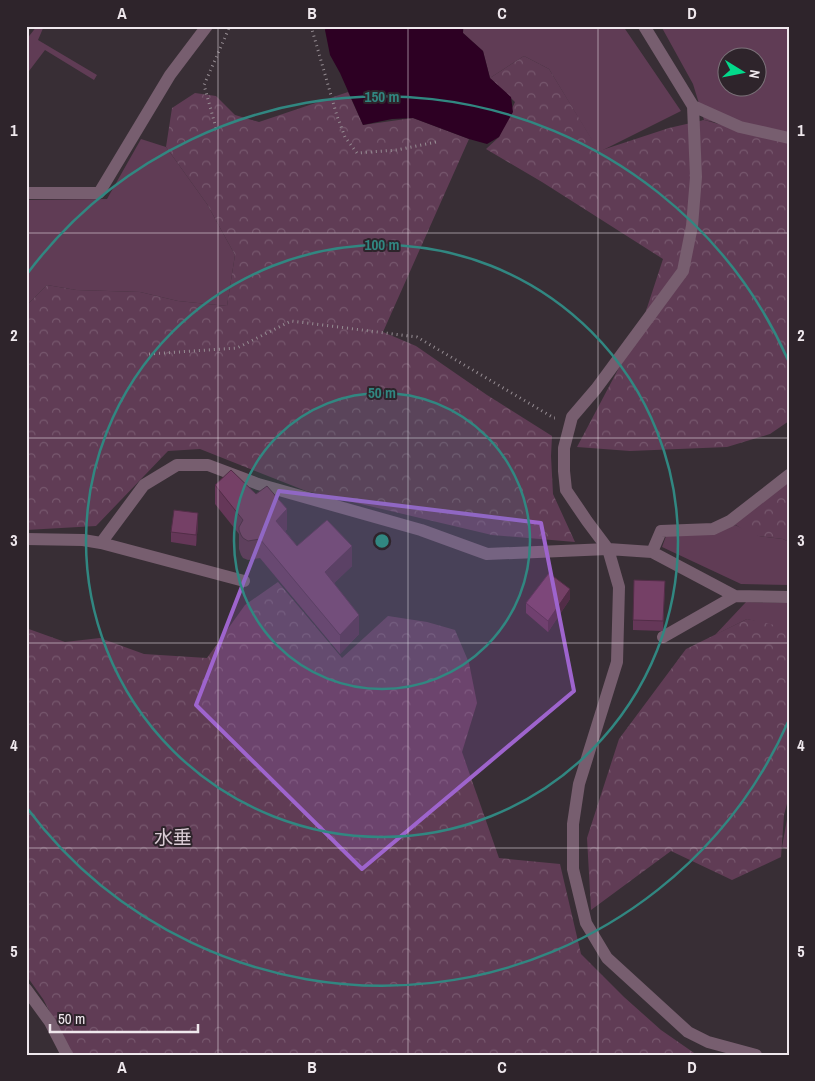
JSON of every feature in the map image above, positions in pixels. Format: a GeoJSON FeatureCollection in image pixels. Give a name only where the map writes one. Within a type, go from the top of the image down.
{"type":"FeatureCollection","features":[{"type":"Feature","properties":{"kind":"street"},"geometry":{"type":"LineString","coordinates":[[26,193],[98,193],[170,74],[207,26]]}},
{"type":"Feature","properties":{"kind":"street"},"geometry":{"type":"LineString","coordinates":[[644,26],[693,106],[696,177],[692,226],[683,271],[596,389],[572,417],[564,448],[566,490],[608,549],[619,587],[617,662],[579,784],[573,824],[573,869],[586,923],[607,958],[688,1032],[708,1042],[756,1055]]}},
{"type":"Feature","properties":{"kind":"street"},"geometry":{"type":"LineString","coordinates":[[693,106],[740,127],[789,138]]}},
{"type":"Feature","properties":{"kind":"street"},"geometry":{"type":"LineString","coordinates":[[101,543],[144,485],[177,465],[208,465],[258,484],[421,530],[487,554],[608,549],[652,552],[735,596],[789,596]]}},
{"type":"Feature","properties":{"kind":"street"},"geometry":{"type":"LineString","coordinates":[[652,552],[662,531],[713,529],[730,521],[789,475]]}},
{"type":"Feature","properties":{"kind":"street"},"geometry":{"type":"LineString","coordinates":[[26,539],[82,540],[101,543],[164,558],[244,581]]}},
{"type":"Feature","properties":{"kind":"street"},"geometry":{"type":"LineString","coordinates":[[663,637],[735,596]]}},
{"type":"Feature","properties":{"kind":"street"},"geometry":{"type":"LineString","coordinates":[[26,989],[50,1022],[67,1055]]}},
{"type":"Feature","properties":{"kind":"path"},"geometry":{"type":"LineString","coordinates":[[216,128],[204,85],[230,26]]}},
{"type":"Feature","properties":{"kind":"path"},"geometry":{"type":"LineString","coordinates":[[311,26],[345,136],[357,153],[397,150],[436,142]]}},
{"type":"Feature","properties":{"kind":"path"},"geometry":{"type":"LineString","coordinates":[[149,354],[237,348],[291,321],[417,337],[554,418],[561,411]]}},
{"type":"Feature","properties":{"kind":"highlighted area"},"geometry":{"type":"Polygon","coordinates":[[[279,491],[541,523],[574,691],[362,869],[196,705],[279,491]]]}},
{"type":"Feature","properties":{"kind":"green space"},"geometry":{"type":"Polygon","coordinates":[[[37,26],[44,26],[38,40],[97,75],[94,80],[45,50],[26,75],[26,40],[37,26]]]}},
{"type":"Feature","properties":{"kind":"green space"},"geometry":{"type":"Polygon","coordinates":[[[464,26],[623,26],[681,111],[599,152],[549,69],[524,56],[490,78],[483,51],[463,33],[464,26]]]}},
{"type":"Feature","properties":{"kind":"green space"},"geometry":{"type":"Polygon","coordinates":[[[661,26],[789,26],[789,143],[740,127],[704,120],[693,84],[661,26]]]}},
{"type":"Feature","properties":{"kind":"green space"},"geometry":{"type":"Polygon","coordinates":[[[524,56],[549,69],[599,151],[669,128],[704,120],[789,143],[789,421],[770,434],[727,447],[630,451],[577,447],[645,314],[663,259],[542,182],[486,149],[499,137],[515,102],[490,78],[524,56]]]}},
{"type":"Feature","properties":{"kind":"green space"},"geometry":{"type":"Polygon","coordinates":[[[348,92],[363,125],[413,118],[469,139],[383,332],[416,346],[487,395],[552,436],[553,494],[575,542],[492,535],[306,491],[200,449],[168,451],[96,526],[26,530],[26,306],[47,285],[76,290],[140,292],[178,301],[227,306],[235,255],[207,204],[166,147],[172,108],[195,93],[216,96],[235,115],[259,122],[348,92]]]}},
{"type":"Feature","properties":{"kind":"green space"},"geometry":{"type":"Polygon","coordinates":[[[141,139],[166,147],[207,204],[235,255],[227,306],[178,301],[140,292],[76,290],[47,285],[26,306],[26,200],[107,199],[141,139]]]}},
{"type":"Feature","properties":{"kind":"green space"},"geometry":{"type":"Polygon","coordinates":[[[789,481],[789,542],[783,539],[751,535],[730,521],[789,481]]]}},
{"type":"Feature","properties":{"kind":"green space"},"geometry":{"type":"Polygon","coordinates":[[[735,525],[759,536],[783,539],[789,542],[789,585],[741,584],[662,547],[666,536],[735,525]]]}},
{"type":"Feature","properties":{"kind":"green space"},"geometry":{"type":"Polygon","coordinates":[[[278,582],[342,658],[388,616],[427,622],[455,630],[469,663],[477,703],[462,752],[499,858],[560,864],[581,954],[624,997],[661,1030],[697,1055],[73,1055],[43,999],[26,975],[26,628],[65,642],[100,638],[144,654],[207,658],[245,605],[278,582]]]}},
{"type":"Feature","properties":{"kind":"green space"},"geometry":{"type":"Polygon","coordinates":[[[746,602],[789,603],[789,630],[747,619],[715,635],[746,602]]]}},
{"type":"Feature","properties":{"kind":"green space"},"geometry":{"type":"Polygon","coordinates":[[[747,619],[789,629],[789,796],[784,815],[781,857],[732,880],[671,851],[591,910],[587,838],[619,739],[686,649],[747,619]]]}},
{"type":"Feature","properties":{"kind":"green space"},"geometry":{"type":"Polygon","coordinates":[[[789,808],[789,850],[782,847],[789,808]]]}},
{"type":"Feature","properties":{"kind":"shaded area"},"geometry":{"type":"Polygon","coordinates":[[[326,26],[463,26],[463,33],[483,51],[490,78],[511,97],[513,112],[499,137],[487,144],[413,118],[392,119],[363,125],[330,55],[325,30],[326,26]]]}},
{"type":"Feature","properties":{"kind":"building"},"geometry":{"type":"Polygon","coordinates":[[[231,470],[256,494],[267,486],[287,509],[276,521],[297,546],[327,520],[352,546],[325,572],[359,615],[340,635],[260,539],[248,541],[241,535],[239,527],[243,520],[215,485],[231,470]]]}},
{"type":"Feature","properties":{"kind":"building"},"geometry":{"type":"Polygon","coordinates":[[[174,510],[198,513],[196,535],[171,532],[174,510]]]}},
{"type":"Feature","properties":{"kind":"building"},"geometry":{"type":"Polygon","coordinates":[[[549,573],[570,589],[548,621],[526,603],[549,573]]]}},
{"type":"Feature","properties":{"kind":"building"},"geometry":{"type":"Polygon","coordinates":[[[634,580],[665,581],[663,621],[633,620],[634,580]]]}},
{"type":"Feature","properties":{"kind":"district","name":"水垂"},"geometry":{"type":"Point","coordinates":[173,837]}}]}
